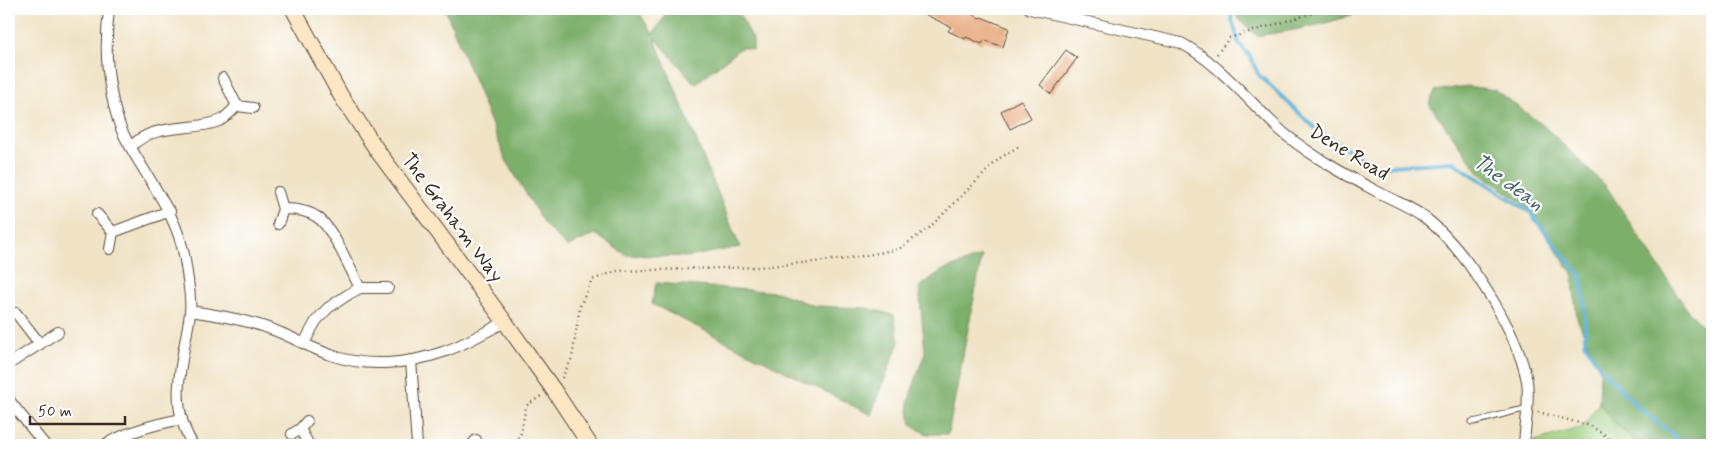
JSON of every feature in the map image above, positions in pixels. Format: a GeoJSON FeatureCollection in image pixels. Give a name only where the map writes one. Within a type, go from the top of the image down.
{"type":"FeatureCollection","features":[{"type":"Feature","properties":{"kind":"main road","name":"The Graham Way"},"geometry":{"type":"LineString","coordinates":[[293,9],[342,96],[379,153],[505,322],[557,384],[590,445]]}},
{"type":"Feature","properties":{"kind":"street"},"geometry":{"type":"LineString","coordinates":[[109,9],[105,44],[108,81],[123,134],[170,211],[185,258],[190,311],[182,355],[177,401],[193,445]]}},
{"type":"Feature","properties":{"kind":"street","name":"Dene Road"},"geometry":{"type":"LineString","coordinates":[[1030,9],[1181,43],[1199,52],[1287,135],[1339,171],[1422,215],[1446,237],[1467,261],[1512,337],[1522,362],[1527,383],[1524,445]]}},
{"type":"Feature","properties":{"kind":"street"},"geometry":{"type":"LineString","coordinates":[[223,78],[237,106]]}},
{"type":"Feature","properties":{"kind":"street"},"geometry":{"type":"LineString","coordinates":[[131,147],[137,140],[155,132],[221,120],[237,106],[253,108]]}},
{"type":"Feature","properties":{"kind":"street"},"geometry":{"type":"LineString","coordinates":[[278,192],[283,209],[278,224]]}},
{"type":"Feature","properties":{"kind":"street"},"geometry":{"type":"LineString","coordinates":[[283,209],[294,209],[319,217],[330,231],[360,288]]}},
{"type":"Feature","properties":{"kind":"street"},"geometry":{"type":"LineString","coordinates":[[113,232],[170,211]]}},
{"type":"Feature","properties":{"kind":"street"},"geometry":{"type":"LineString","coordinates":[[98,214],[113,232],[110,249]]}},
{"type":"Feature","properties":{"kind":"street"},"geometry":{"type":"LineString","coordinates":[[304,344],[316,321],[328,308],[360,288],[388,288]]}},
{"type":"Feature","properties":{"kind":"street"},"geometry":{"type":"LineString","coordinates":[[190,311],[234,317],[270,328],[304,344],[348,360],[391,363],[445,352],[505,322]]}},
{"type":"Feature","properties":{"kind":"street"},"geometry":{"type":"LineString","coordinates":[[16,313],[40,344]]}},
{"type":"Feature","properties":{"kind":"street"},"geometry":{"type":"LineString","coordinates":[[9,364],[58,332]]}},
{"type":"Feature","properties":{"kind":"street"},"geometry":{"type":"LineString","coordinates":[[411,360],[416,408],[417,445]]}},
{"type":"Feature","properties":{"kind":"street"},"geometry":{"type":"LineString","coordinates":[[9,400],[45,445]]}},
{"type":"Feature","properties":{"kind":"street"},"geometry":{"type":"LineString","coordinates":[[104,445],[119,437],[154,425],[182,419]]}},
{"type":"Feature","properties":{"kind":"street"},"geometry":{"type":"LineString","coordinates":[[300,428],[309,445]]}},
{"type":"Feature","properties":{"kind":"lane"},"geometry":{"type":"LineString","coordinates":[[1472,422],[1487,420],[1516,410],[1527,409]]}},
{"type":"Feature","properties":{"kind":"path"},"geometry":{"type":"LineString","coordinates":[[1221,49],[1229,38],[1326,9]]}},
{"type":"Feature","properties":{"kind":"path"},"geometry":{"type":"LineString","coordinates":[[505,445],[520,437],[526,406],[557,384],[572,358],[580,306],[592,280],[616,271],[758,267],[846,259],[899,249],[929,228],[1000,158],[1021,145]]}},
{"type":"Feature","properties":{"kind":"path"},"geometry":{"type":"LineString","coordinates":[[1527,409],[1591,426],[1620,445]]}},
{"type":"Feature","properties":{"kind":"green space"},"geometry":{"type":"Polygon","coordinates":[[[445,9],[637,9],[653,34],[665,16],[664,9],[741,9],[739,13],[753,39],[753,50],[742,47],[695,84],[654,37],[740,247],[688,257],[626,255],[595,234],[567,247],[544,224],[506,160],[445,9]]]}},
{"type":"Feature","properties":{"kind":"green space"},"geometry":{"type":"Polygon","coordinates":[[[1233,9],[1366,9],[1326,23],[1257,36],[1238,18],[1233,9]]]}},
{"type":"Feature","properties":{"kind":"green space"},"geometry":{"type":"Polygon","coordinates":[[[1467,86],[1495,90],[1544,126],[1606,186],[1688,311],[1712,335],[1712,445],[1641,445],[1618,427],[1599,403],[1600,371],[1577,318],[1572,273],[1526,206],[1479,172],[1429,104],[1435,91],[1467,86]]]}},
{"type":"Feature","properties":{"kind":"green space"},"geometry":{"type":"Polygon","coordinates":[[[982,256],[948,434],[927,434],[911,425],[908,402],[925,352],[919,287],[941,271],[982,256]]]}},
{"type":"Feature","properties":{"kind":"green space"},"geometry":{"type":"Polygon","coordinates":[[[656,283],[777,292],[815,306],[867,308],[894,315],[899,342],[871,415],[652,304],[656,283]]]}},
{"type":"Feature","properties":{"kind":"green space"},"geometry":{"type":"Polygon","coordinates":[[[1599,403],[1618,427],[1641,445],[1533,445],[1534,441],[1583,427],[1599,403]]]}},
{"type":"Feature","properties":{"kind":"building"},"geometry":{"type":"Polygon","coordinates":[[[914,9],[962,9],[980,18],[1009,28],[1003,47],[984,40],[982,44],[948,31],[951,27],[914,9]]]}},
{"type":"Feature","properties":{"kind":"building"},"geometry":{"type":"Polygon","coordinates":[[[1066,50],[1077,58],[1051,94],[1040,85],[1066,50]]]}},
{"type":"Feature","properties":{"kind":"building"},"geometry":{"type":"Polygon","coordinates":[[[1021,100],[1031,118],[1010,129],[1001,111],[1021,100]]]}},
{"type":"Feature","properties":{"kind":"waterway","name":"The dean"},"geometry":{"type":"LineString","coordinates":[[1229,9],[1239,44],[1250,56],[1258,74],[1316,129],[1375,167],[1453,162],[1530,212],[1581,275],[1585,309],[1585,343],[1599,366],[1637,406],[1685,445]]}}]}
